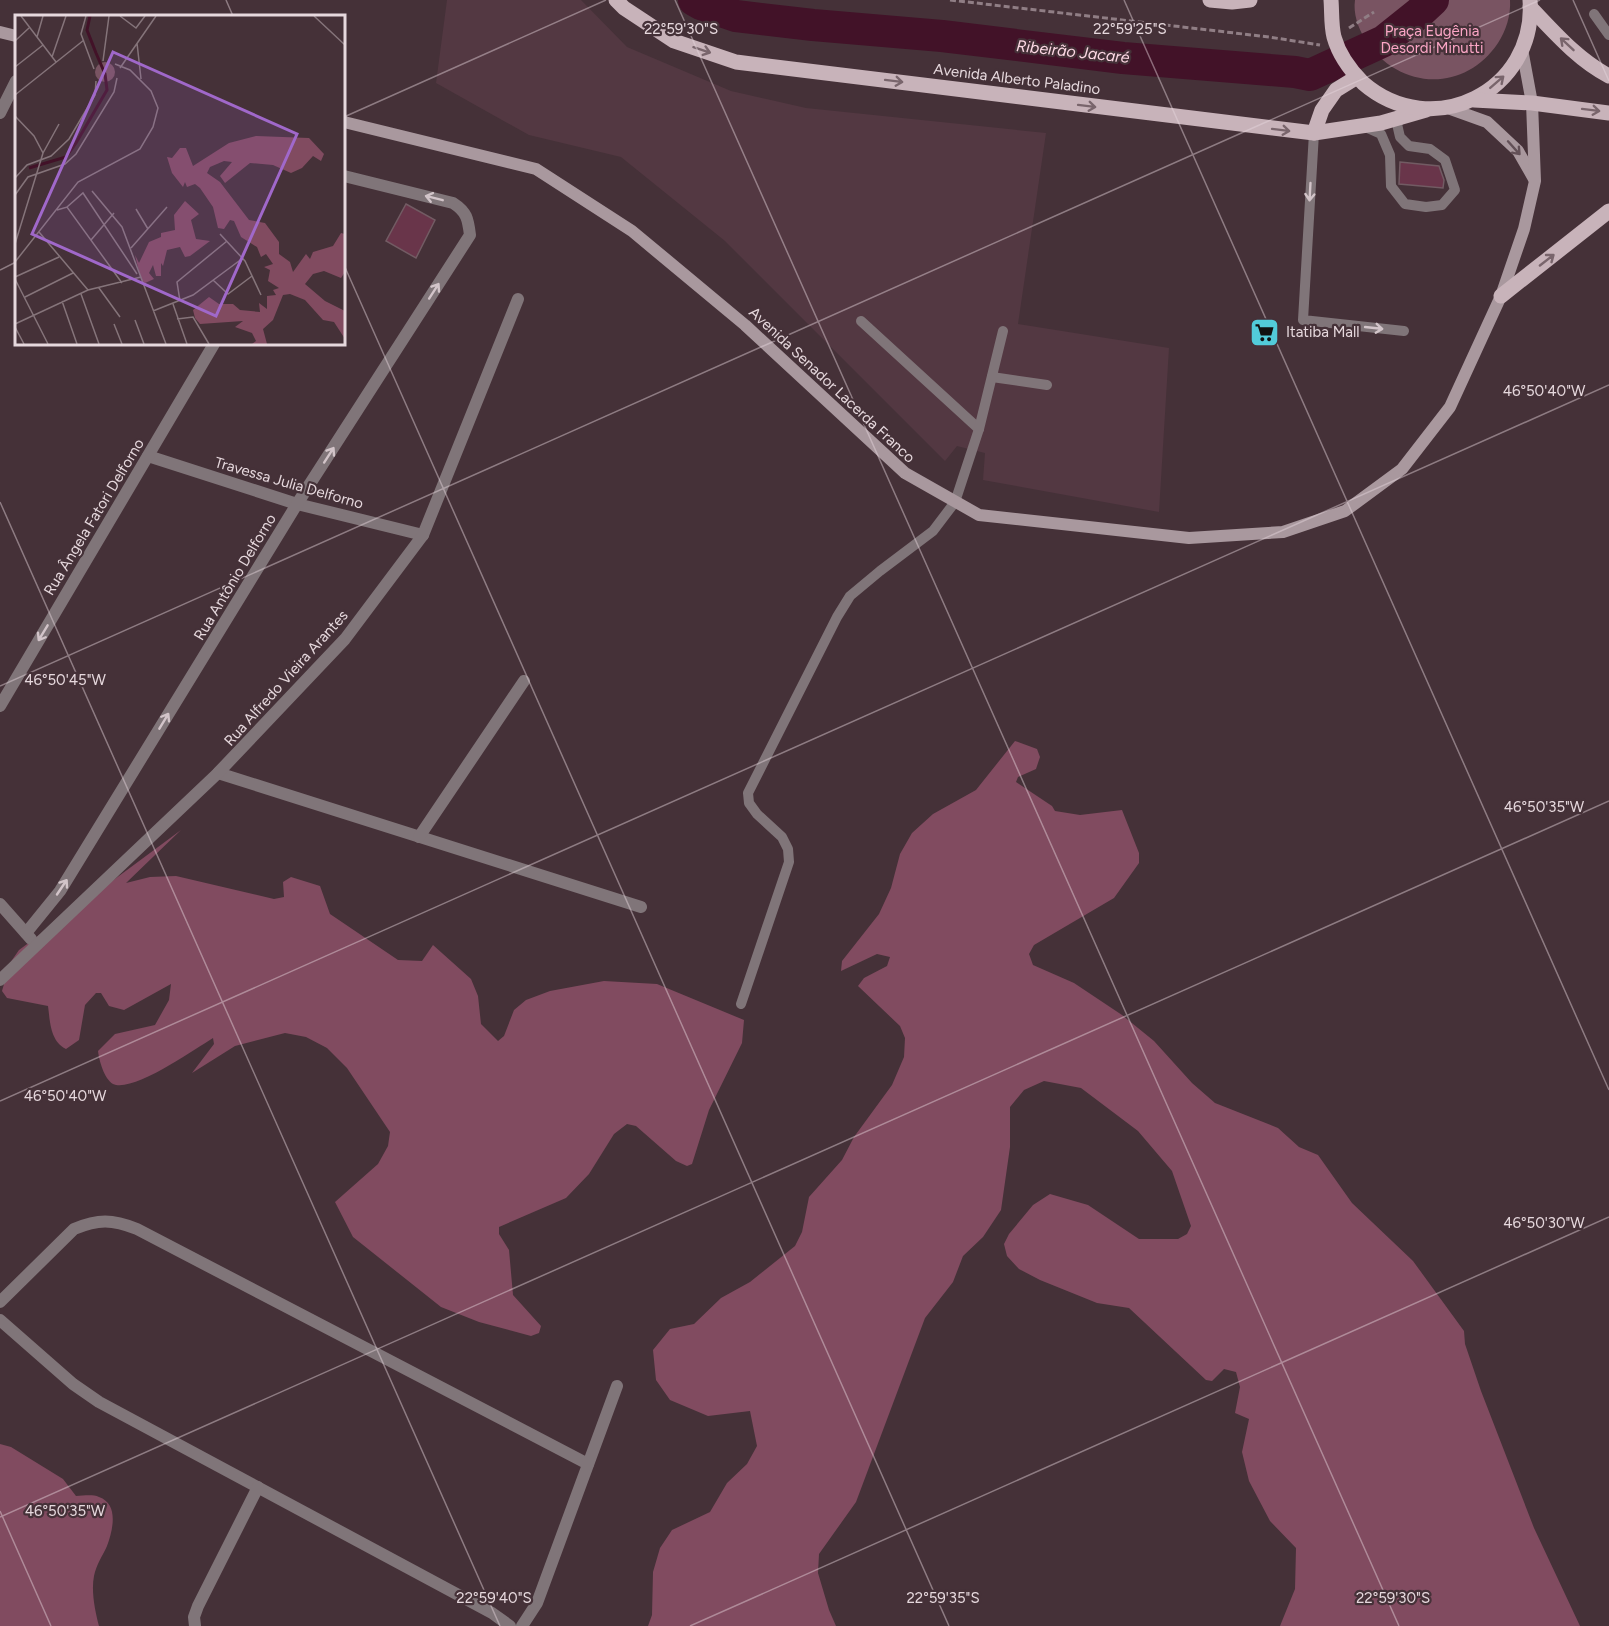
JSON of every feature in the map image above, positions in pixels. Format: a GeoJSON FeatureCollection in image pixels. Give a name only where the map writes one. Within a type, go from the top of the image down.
{"type":"FeatureCollection","features":[{"type":"Feature","properties":{"kind":"main road","name":"Avenida Alberto Paladino"},"geometry":{"type":"LineString","coordinates":[[616,0],[624,8],[674,41],[736,62],[1314,133],[1381,123],[1426,110]]}},
{"type":"Feature","properties":{"kind":"main road"},"geometry":{"type":"LineString","coordinates":[[1210,0],[1232,2],[1250,0]]}},
{"type":"Feature","properties":{"kind":"main road"},"geometry":{"type":"LineString","coordinates":[[1331,0],[1330,39],[1355,75],[1374,92],[1399,105],[1426,110],[1448,108],[1474,100],[1503,79],[1522,49],[1528,29],[1530,4]]}},
{"type":"Feature","properties":{"kind":"main road"},"geometry":{"type":"LineString","coordinates":[[1530,4],[1568,46],[1598,70],[1609,75]]}},
{"type":"Feature","properties":{"kind":"main road"},"geometry":{"type":"LineString","coordinates":[[0,32],[15,36]]}},
{"type":"Feature","properties":{"kind":"main road","name":"Avenida Senador Lacerda Franco"},"geometry":{"type":"LineString","coordinates":[[345,123],[536,169],[632,231],[745,325],[905,473],[979,515],[1190,538],[1283,532],[1345,511],[1402,470],[1450,407],[1501,296],[1524,229],[1535,181],[1532,103],[1522,49]]}},
{"type":"Feature","properties":{"kind":"main road"},"geometry":{"type":"LineString","coordinates":[[1314,133],[1322,110],[1336,90],[1355,75]]}},
{"type":"Feature","properties":{"kind":"main road"},"geometry":{"type":"LineString","coordinates":[[1474,100],[1532,103],[1609,112]]}},
{"type":"Feature","properties":{"kind":"main road"},"geometry":{"type":"LineString","coordinates":[[1448,108],[1487,122],[1518,151],[1535,181]]}},
{"type":"Feature","properties":{"kind":"main road"},"geometry":{"type":"LineString","coordinates":[[1501,296],[1609,211]]}},
{"type":"Feature","properties":{"kind":"street"},"geometry":{"type":"LineString","coordinates":[[0,113],[15,83]]}},
{"type":"Feature","properties":{"kind":"street","name":"Rua Antônio Delforno"},"geometry":{"type":"LineString","coordinates":[[26,933],[60,891],[297,504],[470,235],[468,220],[461,208],[453,203],[345,176]]}},
{"type":"Feature","properties":{"kind":"street","name":"Rua Alfredo Vieira Arantes"},"geometry":{"type":"LineString","coordinates":[[0,980],[218,773],[345,639],[423,535],[518,299]]}},
{"type":"Feature","properties":{"kind":"street","name":"Rua Ângela Fatori Delforno"},"geometry":{"type":"LineString","coordinates":[[0,706],[213,345]]}},
{"type":"Feature","properties":{"kind":"street","name":"Travessa Julia Delforno"},"geometry":{"type":"LineString","coordinates":[[148,456],[297,504],[423,535]]}},
{"type":"Feature","properties":{"kind":"street"},"geometry":{"type":"LineString","coordinates":[[419,837],[524,681]]}},
{"type":"Feature","properties":{"kind":"street"},"geometry":{"type":"LineString","coordinates":[[218,773],[641,907]]}},
{"type":"Feature","properties":{"kind":"street"},"geometry":{"type":"LineString","coordinates":[[0,903],[38,946]]}},
{"type":"Feature","properties":{"kind":"street"},"geometry":{"type":"LineString","coordinates":[[0,1302],[74,1229],[89,1222],[105,1220],[122,1222],[588,1464]]}},
{"type":"Feature","properties":{"kind":"street"},"geometry":{"type":"LineString","coordinates":[[0,1320],[73,1384],[99,1402],[492,1613],[510,1626]]}},
{"type":"Feature","properties":{"kind":"street"},"geometry":{"type":"LineString","coordinates":[[522,1626],[537,1603],[617,1386]]}},
{"type":"Feature","properties":{"kind":"street"},"geometry":{"type":"LineString","coordinates":[[195,1626],[194,1617],[198,1606],[258,1487]]}},
{"type":"Feature","properties":{"kind":"lane"},"geometry":{"type":"LineString","coordinates":[[1594,14],[1609,35]]}},
{"type":"Feature","properties":{"kind":"lane"},"geometry":{"type":"LineString","coordinates":[[1363,125],[1381,134],[1390,155],[1391,186],[1405,204],[1426,207],[1443,205],[1455,190],[1445,160],[1430,149],[1409,146],[1400,137],[1397,124],[1403,116]]}},
{"type":"Feature","properties":{"kind":"lane"},"geometry":{"type":"LineString","coordinates":[[1314,133],[1302,320],[1404,331]]}},
{"type":"Feature","properties":{"kind":"lane"},"geometry":{"type":"LineString","coordinates":[[861,321],[979,429]]}},
{"type":"Feature","properties":{"kind":"lane"},"geometry":{"type":"LineString","coordinates":[[741,1004],[789,862],[788,849],[782,837],[757,814],[749,803],[748,793],[837,617],[850,596],[880,570],[933,531],[955,502],[979,429],[1003,331]]}},
{"type":"Feature","properties":{"kind":"lane"},"geometry":{"type":"LineString","coordinates":[[992,377],[1047,385]]}},
{"type":"Feature","properties":{"kind":"path"},"geometry":{"type":"LineString","coordinates":[[950,0],[1320,45],[1330,39]]}},
{"type":"Feature","properties":{"kind":"path"},"geometry":{"type":"LineString","coordinates":[[1348,29],[1374,12]]}},
{"type":"Feature","properties":{"kind":"shaded area"},"geometry":{"type":"Polygon","coordinates":[[[447,0],[581,0],[627,47],[731,91],[806,108],[1046,133],[1018,324],[1169,348],[1159,512],[983,480],[985,453],[957,446],[945,461],[725,241],[621,157],[529,135],[436,83],[447,0]]]}},
{"type":"Feature","properties":{"kind":"shaded area"},"geometry":{"type":"Polygon","coordinates":[[[1015,741],[1037,749],[1040,757],[1036,769],[1018,777],[1016,782],[1052,806],[1055,811],[1080,815],[1122,810],[1139,853],[1139,863],[1114,898],[1034,945],[1029,954],[1033,965],[1074,983],[1122,1015],[1154,1041],[1192,1083],[1215,1103],[1278,1128],[1299,1147],[1318,1155],[1352,1203],[1413,1261],[1464,1331],[1465,1344],[1481,1391],[1534,1528],[1580,1626],[1280,1626],[1295,1589],[1296,1548],[1270,1521],[1249,1481],[1242,1452],[1249,1419],[1235,1413],[1240,1387],[1236,1372],[1224,1369],[1212,1381],[1206,1380],[1129,1308],[1097,1303],[1040,1280],[1019,1269],[1007,1256],[1004,1244],[1009,1234],[1033,1205],[1050,1194],[1088,1205],[1139,1239],[1178,1239],[1187,1234],[1191,1226],[1172,1171],[1138,1131],[1081,1088],[1044,1081],[1024,1090],[1010,1107],[1010,1147],[1001,1210],[983,1237],[963,1256],[953,1282],[925,1318],[856,1502],[819,1554],[818,1573],[836,1626],[648,1626],[652,1615],[653,1572],[660,1548],[672,1530],[710,1512],[727,1483],[747,1464],[757,1446],[750,1411],[708,1416],[670,1400],[656,1380],[653,1350],[670,1329],[694,1324],[721,1298],[750,1282],[795,1246],[802,1232],[809,1197],[842,1160],[854,1137],[892,1085],[904,1057],[905,1038],[900,1026],[858,986],[864,978],[887,966],[890,957],[877,954],[841,971],[842,961],[879,914],[891,888],[900,854],[912,833],[933,814],[976,790],[1015,741]]]}},
{"type":"Feature","properties":{"kind":"shaded area"},"geometry":{"type":"Polygon","coordinates":[[[181,830],[126,883],[150,877],[176,876],[274,899],[284,897],[283,882],[291,877],[320,886],[330,914],[398,960],[422,961],[433,945],[471,979],[478,996],[481,1024],[498,1041],[504,1036],[514,1010],[526,1000],[550,991],[604,981],[657,984],[744,1020],[742,1043],[709,1110],[692,1164],[687,1166],[676,1161],[636,1126],[627,1124],[614,1134],[589,1174],[566,1198],[499,1227],[499,1234],[509,1250],[513,1295],[541,1326],[539,1333],[531,1336],[479,1322],[441,1307],[353,1237],[335,1202],[378,1164],[388,1146],[390,1132],[347,1068],[327,1048],[306,1037],[285,1033],[235,1046],[192,1073],[214,1044],[213,1038],[149,1076],[122,1085],[113,1084],[105,1074],[98,1051],[115,1034],[155,1025],[169,1000],[171,984],[124,1010],[109,1006],[101,993],[96,993],[85,1005],[79,1040],[66,1049],[54,1036],[48,1006],[7,998],[2,991],[10,963],[19,950],[181,830]]]}},
{"type":"Feature","properties":{"kind":"shaded area"},"geometry":{"type":"Polygon","coordinates":[[[0,1444],[11,1447],[63,1479],[76,1496],[96,1496],[110,1505],[113,1518],[111,1533],[96,1568],[93,1582],[99,1626],[0,1626],[0,1444]]]}},
{"type":"Feature","properties":{"kind":"green space","name":"Praça Eugênia Desordi Minutti"},"geometry":{"type":"Polygon","coordinates":[[[1355,0],[1510,0],[1510,6],[1503,33],[1484,60],[1467,71],[1449,78],[1431,79],[1412,76],[1394,68],[1379,56],[1360,30],[1355,15],[1355,0]]]}},
{"type":"Feature","properties":{"kind":"building"},"geometry":{"type":"Polygon","coordinates":[[[1400,162],[1439,166],[1444,180],[1443,188],[1399,184],[1400,162]]]}},
{"type":"Feature","properties":{"kind":"building"},"geometry":{"type":"Polygon","coordinates":[[[406,204],[435,220],[416,258],[386,241],[406,204]]]}},
{"type":"Feature","properties":{"kind":"waterway","name":"Ribeirão Jacaré"},"geometry":{"type":"LineString","coordinates":[[694,0],[736,16],[942,36],[1123,58],[1310,75],[1384,41],[1433,0]]}},
{"type":"Feature","properties":{"kind":"place","name":"Itatiba Mall"},"geometry":{"type":"Point","coordinates":[1265,332]}}]}
